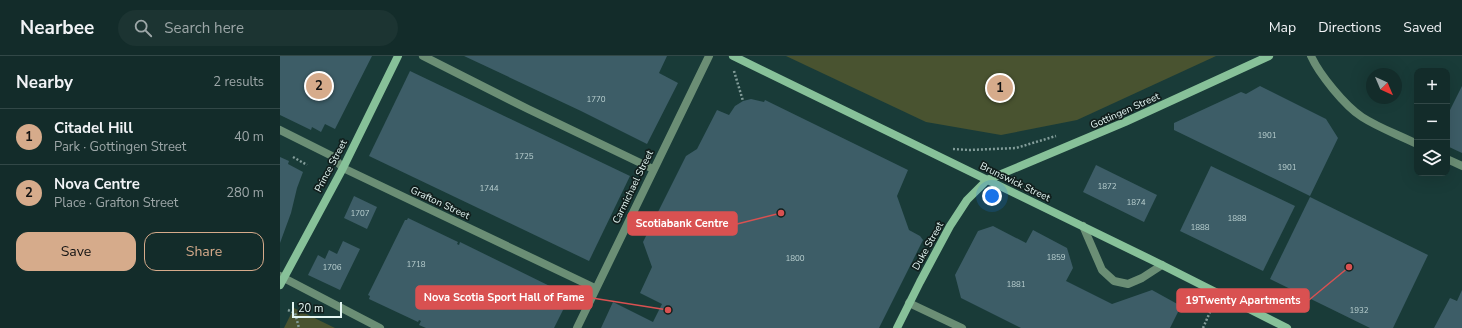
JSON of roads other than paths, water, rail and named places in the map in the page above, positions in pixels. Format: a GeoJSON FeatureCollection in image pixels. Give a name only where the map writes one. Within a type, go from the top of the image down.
{"type":"FeatureCollection","features":[{"type":"Feature","properties":{"kind":"street","name":"Prince Street"},"geometry":{"type":"LineString","coordinates":[[281,279],[342,168],[398,56]]}},
{"type":"Feature","properties":{"kind":"street"},"geometry":{"type":"LineString","coordinates":[[423,56],[528,109],[653,169]]}},
{"type":"Feature","properties":{"kind":"street","name":"Carmichael Street"},"geometry":{"type":"LineString","coordinates":[[577,328],[708,56]]}},
{"type":"Feature","properties":{"kind":"street","name":"Gottingen Street"},"geometry":{"type":"LineString","coordinates":[[987,180],[1125,122],[1269,56]]}},
{"type":"Feature","properties":{"kind":"street"},"geometry":{"type":"LineString","coordinates":[[1311,56],[1322,74],[1343,101],[1361,117],[1414,143]]}},
{"type":"Feature","properties":{"kind":"street","name":"Brunswick Street"},"geometry":{"type":"LineString","coordinates":[[736,58],[1083,226],[1286,328]]}},
{"type":"Feature","properties":{"kind":"street","name":"Grafton Street"},"geometry":{"type":"LineString","coordinates":[[280,130],[332,156],[342,168],[595,288]]}},
{"type":"Feature","properties":{"kind":"street"},"geometry":{"type":"LineString","coordinates":[[1450,160],[1462,166]]}},
{"type":"Feature","properties":{"kind":"street","name":"Duke Street"},"geometry":{"type":"LineString","coordinates":[[898,328],[909,303],[950,226],[967,200],[987,180]]}},
{"type":"Feature","properties":{"kind":"street"},"geometry":{"type":"LineString","coordinates":[[1083,226],[1102,270],[1114,281],[1128,284],[1142,278],[1162,265]]}},
{"type":"Feature","properties":{"kind":"street"},"geometry":{"type":"LineString","coordinates":[[281,279],[380,328]]}},
{"type":"Feature","properties":{"kind":"street"},"geometry":{"type":"LineString","coordinates":[[909,303],[962,328]]}},
{"type":"Feature","properties":{"kind":"place","name":"Nova Centre"},"geometry":{"type":"Point","coordinates":[319,86]}},
{"type":"Feature","properties":{"kind":"place","name":"Citadel Hill"},"geometry":{"type":"Point","coordinates":[1000,88]}},
{"type":"Feature","properties":{"kind":"place","name":"Scotiabank Centre"},"geometry":{"type":"Point","coordinates":[781,213]}},
{"type":"Feature","properties":{"kind":"place","name":"19Twenty Apartments"},"geometry":{"type":"Point","coordinates":[1349,267]}},
{"type":"Feature","properties":{"kind":"place","name":"Nova Scotia Sport Hall of Fame"},"geometry":{"type":"Point","coordinates":[668,310]}}]}
